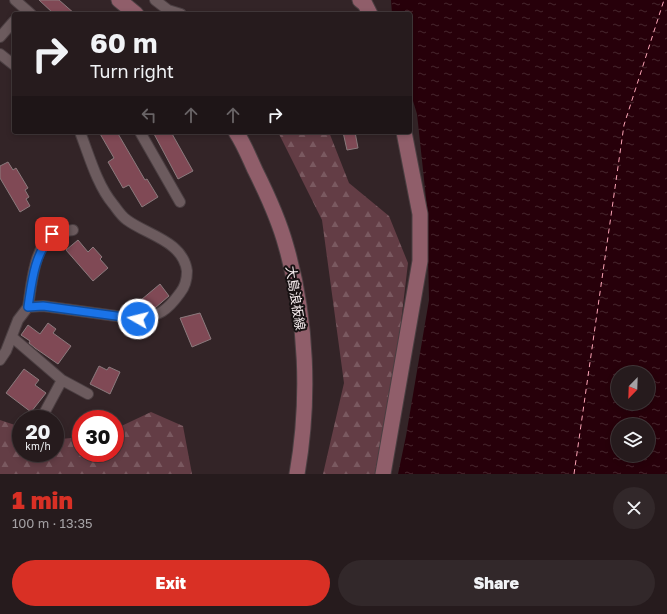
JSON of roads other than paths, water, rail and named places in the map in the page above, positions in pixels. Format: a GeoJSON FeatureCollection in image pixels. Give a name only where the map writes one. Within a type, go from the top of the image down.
{"type":"FeatureCollection","features":[{"type":"Feature","properties":{"kind":"main road"},"geometry":{"type":"LineString","coordinates":[[119,0],[134,12]]}},
{"type":"Feature","properties":{"kind":"main road"},"geometry":{"type":"LineString","coordinates":[[360,0],[365,4],[369,12]]}},
{"type":"Feature","properties":{"kind":"main road","name":"大島浪板線"},"geometry":{"type":"LineString","coordinates":[[237,134],[264,187],[286,244],[294,278],[304,352],[302,443],[297,474]]}},
{"type":"Feature","properties":{"kind":"main road"},"geometry":{"type":"LineString","coordinates":[[383,474],[420,261],[420,214],[404,134]]}},
{"type":"Feature","properties":{"kind":"street"},"geometry":{"type":"LineString","coordinates":[[16,0],[25,12]]}},
{"type":"Feature","properties":{"kind":"street"},"geometry":{"type":"LineString","coordinates":[[155,0],[168,10],[174,12]]}},
{"type":"Feature","properties":{"kind":"street"},"geometry":{"type":"LineString","coordinates":[[0,37],[12,23]]}},
{"type":"Feature","properties":{"kind":"street"},"geometry":{"type":"LineString","coordinates":[[0,54],[12,63]]}},
{"type":"Feature","properties":{"kind":"street"},"geometry":{"type":"LineString","coordinates":[[28,307],[43,306],[138,319],[152,317],[166,310],[182,292],[187,277],[186,262],[176,248],[126,219],[111,203],[81,134]]}},
{"type":"Feature","properties":{"kind":"street"},"geometry":{"type":"LineString","coordinates":[[141,134],[180,202]]}},
{"type":"Feature","properties":{"kind":"street"},"geometry":{"type":"LineString","coordinates":[[0,360],[12,337],[18,320],[28,307],[34,267],[44,244],[52,234],[73,230]]}},
{"type":"Feature","properties":{"kind":"street"},"geometry":{"type":"LineString","coordinates":[[12,337],[62,380],[88,394]]}},
{"type":"Feature","properties":{"kind":"street"},"geometry":{"type":"LineString","coordinates":[[46,410],[62,380]]}},
{"type":"Feature","properties":{"kind":"water"},"geometry":{"type":"Polygon","coordinates":[[[391,0],[667,0],[667,474],[398,474],[406,436],[429,300],[427,207],[417,114],[412,98],[412,12],[392,12],[391,0]]]}}]}
